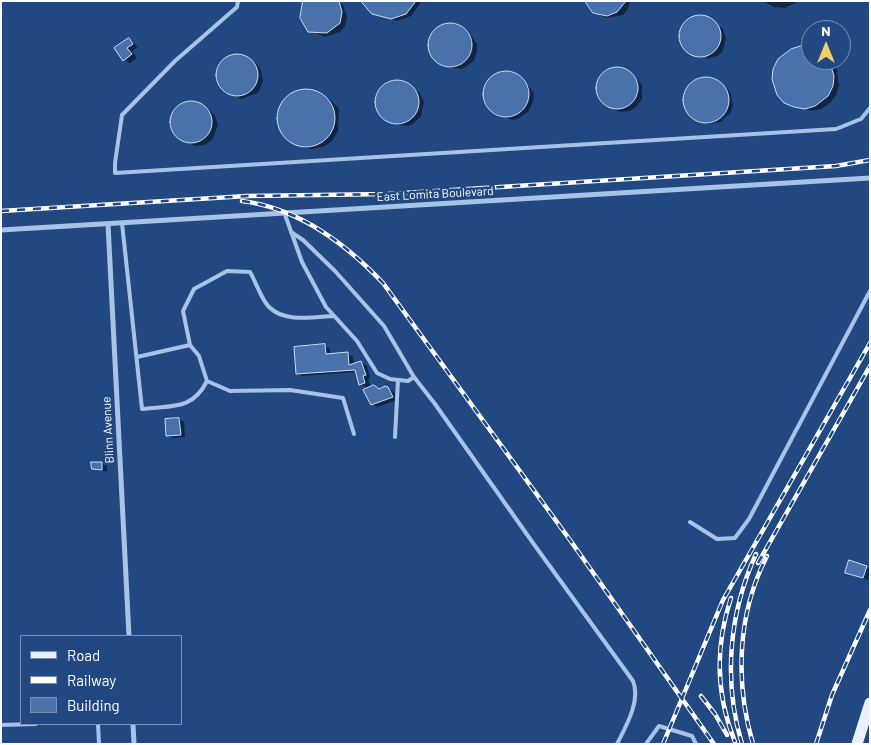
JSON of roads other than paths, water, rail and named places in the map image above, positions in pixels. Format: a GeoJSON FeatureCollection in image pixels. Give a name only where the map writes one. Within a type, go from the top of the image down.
{"type":"FeatureCollection","features":[{"type":"Feature","properties":{"kind":"main road"},"geometry":{"type":"LineString","coordinates":[[857,744],[870,703]]}},
{"type":"Feature","properties":{"kind":"street","name":"East Lomita Boulevard"},"geometry":{"type":"LineString","coordinates":[[1,230],[870,178]]}},
{"type":"Feature","properties":{"kind":"street","name":"Blinn Avenue"},"geometry":{"type":"LineString","coordinates":[[108,224],[129,635]]}},
{"type":"Feature","properties":{"kind":"street"},"geometry":{"type":"LineString","coordinates":[[133,725],[134,744]]}},
{"type":"Feature","properties":{"kind":"lane"},"geometry":{"type":"LineString","coordinates":[[238,1],[236,7],[175,61],[122,115],[115,173],[836,129],[861,119],[870,108]]}},
{"type":"Feature","properties":{"kind":"lane"},"geometry":{"type":"LineString","coordinates":[[284,212],[302,262],[326,307],[357,341],[377,373],[398,380],[408,381],[414,377]]}},
{"type":"Feature","properties":{"kind":"lane"},"geometry":{"type":"LineString","coordinates":[[122,223],[142,410],[191,403],[201,394],[207,381],[199,356],[190,345],[183,311],[194,289],[227,271],[250,272],[268,307],[284,316],[298,318],[334,316]]}},
{"type":"Feature","properties":{"kind":"lane"},"geometry":{"type":"LineString","coordinates":[[291,232],[303,240],[335,271],[384,326],[414,377],[436,404],[533,544],[633,681],[636,688],[634,702],[617,744]]}},
{"type":"Feature","properties":{"kind":"lane"},"geometry":{"type":"LineString","coordinates":[[690,522],[717,539],[735,538],[749,519],[870,291]]}},
{"type":"Feature","properties":{"kind":"lane"},"geometry":{"type":"LineString","coordinates":[[137,357],[190,345]]}},
{"type":"Feature","properties":{"kind":"lane"},"geometry":{"type":"LineString","coordinates":[[396,437],[398,380]]}},
{"type":"Feature","properties":{"kind":"lane"},"geometry":{"type":"LineString","coordinates":[[207,381],[230,390],[290,390],[343,398],[354,434]]}},
{"type":"Feature","properties":{"kind":"lane"},"geometry":{"type":"LineString","coordinates":[[1,725],[20,724]]}},
{"type":"Feature","properties":{"kind":"lane"},"geometry":{"type":"LineString","coordinates":[[98,725],[100,744]]}},
{"type":"Feature","properties":{"kind":"lane"},"geometry":{"type":"LineString","coordinates":[[646,744],[654,730],[659,726],[692,736],[696,744]]}},
{"type":"Feature","properties":{"kind":"railway"},"geometry":{"type":"LineString","coordinates":[[1,211],[247,196],[388,194],[836,166],[870,160]]}},
{"type":"Feature","properties":{"kind":"railway"},"geometry":{"type":"LineString","coordinates":[[242,201],[263,205],[301,219],[353,254],[383,283],[570,540],[714,744]]}},
{"type":"Feature","properties":{"kind":"railway"},"geometry":{"type":"LineString","coordinates":[[663,744],[723,600],[870,343]]}},
{"type":"Feature","properties":{"kind":"railway"},"geometry":{"type":"LineString","coordinates":[[758,563],[870,366]]}},
{"type":"Feature","properties":{"kind":"railway"},"geometry":{"type":"LineString","coordinates":[[742,744],[732,696],[732,648],[740,600],[756,554]]}},
{"type":"Feature","properties":{"kind":"railway"},"geometry":{"type":"LineString","coordinates":[[753,744],[743,697],[742,649],[750,601],[757,578],[767,556]]}},
{"type":"Feature","properties":{"kind":"railway"},"geometry":{"type":"LineString","coordinates":[[731,598],[722,634],[720,670],[724,706],[735,742]]}},
{"type":"Feature","properties":{"kind":"railway"},"geometry":{"type":"LineString","coordinates":[[816,744],[832,695],[870,610]]}},
{"type":"Feature","properties":{"kind":"railway"},"geometry":{"type":"LineString","coordinates":[[701,696],[715,714],[727,735]]}}]}
